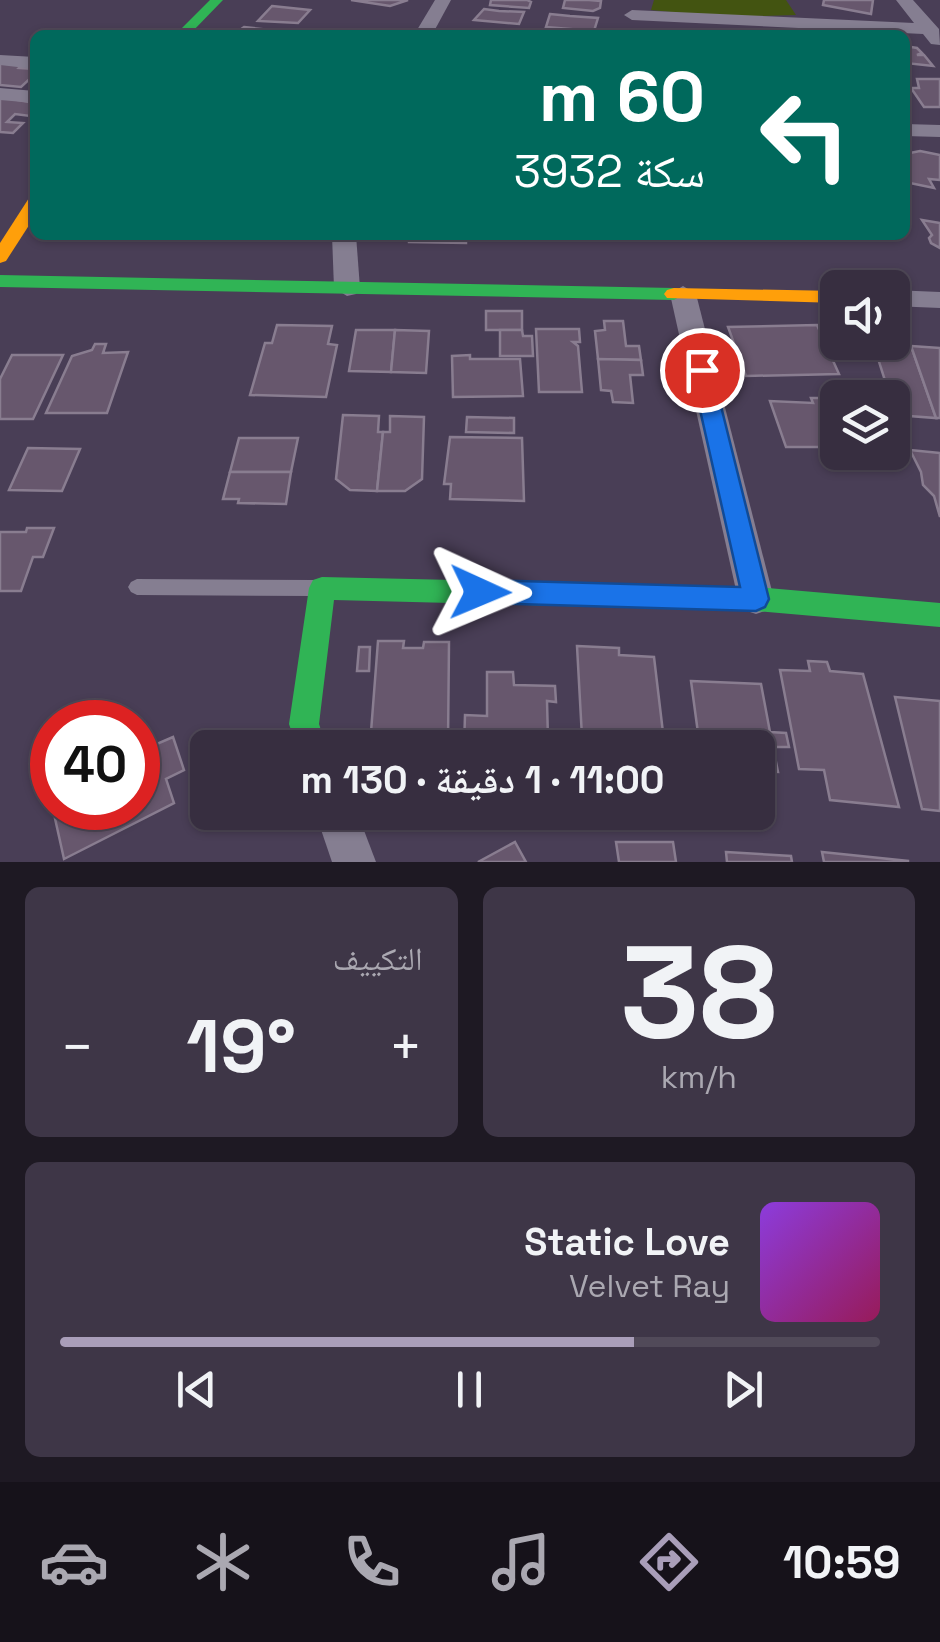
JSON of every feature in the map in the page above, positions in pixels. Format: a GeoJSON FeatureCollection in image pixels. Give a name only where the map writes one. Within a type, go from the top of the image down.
{"type":"FeatureCollection","features":[{"type":"Feature","properties":{"kind":"street"},"geometry":{"type":"LineString","coordinates":[[187,30],[217,0]]}},
{"type":"Feature","properties":{"kind":"street"},"geometry":{"type":"LineString","coordinates":[[427,30],[442,0]]}},
{"type":"Feature","properties":{"kind":"street"},"geometry":{"type":"LineString","coordinates":[[904,0],[935,36]]}},
{"type":"Feature","properties":{"kind":"street"},"geometry":{"type":"LineString","coordinates":[[634,7],[873,30]]}},
{"type":"Feature","properties":{"kind":"street"},"geometry":{"type":"LineString","coordinates":[[910,34],[935,36]]}},
{"type":"Feature","properties":{"kind":"street"},"geometry":{"type":"LineString","coordinates":[[0,60],[30,63]]}},
{"type":"Feature","properties":{"kind":"street"},"geometry":{"type":"LineString","coordinates":[[0,94],[30,97]]}},
{"type":"Feature","properties":{"kind":"street"},"geometry":{"type":"LineString","coordinates":[[910,130],[940,131]]}},
{"type":"Feature","properties":{"kind":"street"},"geometry":{"type":"LineString","coordinates":[[0,257],[30,210]]}},
{"type":"Feature","properties":{"kind":"street"},"geometry":{"type":"LineString","coordinates":[[344,240],[347,288]]}},
{"type":"Feature","properties":{"kind":"street"},"geometry":{"type":"LineString","coordinates":[[0,281],[820,297]]}},
{"type":"Feature","properties":{"kind":"street"},"geometry":{"type":"LineString","coordinates":[[683,294],[756,599]]}},
{"type":"Feature","properties":{"kind":"street"},"geometry":{"type":"LineString","coordinates":[[910,299],[940,300]]}},
{"type":"Feature","properties":{"kind":"street"},"geometry":{"type":"LineString","coordinates":[[306,730],[322,588],[756,599],[940,614]]}},
{"type":"Feature","properties":{"kind":"street"},"geometry":{"type":"LineString","coordinates":[[342,830],[354,862]]}},
{"type":"Feature","properties":{"kind":"lane"},"geometry":{"type":"LineString","coordinates":[[136,587],[322,588]]}},
{"type":"Feature","properties":{"kind":"green space"},"geometry":{"type":"Polygon","coordinates":[[[654,0],[786,0],[796,15],[722,17],[651,10],[654,0]]]}},
{"type":"Feature","properties":{"kind":"building"},"geometry":{"type":"Polygon","coordinates":[[[351,0],[408,0],[390,6],[351,0]]]}},
{"type":"Feature","properties":{"kind":"building"},"geometry":{"type":"Polygon","coordinates":[[[491,0],[531,2],[529,8],[490,5],[491,0]]]}},
{"type":"Feature","properties":{"kind":"building"},"geometry":{"type":"Polygon","coordinates":[[[565,0],[601,1],[600,8],[593,11],[563,8],[565,0]]]}},
{"type":"Feature","properties":{"kind":"building"},"geometry":{"type":"Polygon","coordinates":[[[824,0],[873,0],[871,14],[823,5],[824,0]]]}},
{"type":"Feature","properties":{"kind":"building"},"geometry":{"type":"Polygon","coordinates":[[[272,6],[310,10],[298,23],[258,21],[272,6]]]}},
{"type":"Feature","properties":{"kind":"building"},"geometry":{"type":"Polygon","coordinates":[[[484,9],[524,12],[519,24],[474,20],[484,9]]]}},
{"type":"Feature","properties":{"kind":"building"},"geometry":{"type":"Polygon","coordinates":[[[550,14],[598,18],[594,30],[546,27],[550,14]]]}},
{"type":"Feature","properties":{"kind":"building"},"geometry":{"type":"Polygon","coordinates":[[[910,47],[917,48],[922,53],[917,55],[924,55],[933,66],[910,64],[910,47]]]}},
{"type":"Feature","properties":{"kind":"building"},"geometry":{"type":"Polygon","coordinates":[[[0,63],[30,69],[30,79],[21,87],[0,85],[0,63]]]}},
{"type":"Feature","properties":{"kind":"building"},"geometry":{"type":"Polygon","coordinates":[[[917,79],[940,79],[940,107],[924,107],[911,88],[919,88],[917,79]]]}},
{"type":"Feature","properties":{"kind":"building"},"geometry":{"type":"Polygon","coordinates":[[[0,97],[30,102],[30,116],[15,114],[7,122],[23,123],[13,133],[0,132],[0,97]]]}},
{"type":"Feature","properties":{"kind":"building"},"geometry":{"type":"Polygon","coordinates":[[[910,153],[940,155],[940,180],[929,179],[934,188],[910,183],[910,153]]]}},
{"type":"Feature","properties":{"kind":"building"},"geometry":{"type":"Polygon","coordinates":[[[922,220],[940,223],[940,248],[931,243],[932,235],[922,220]]]}},
{"type":"Feature","properties":{"kind":"building"},"geometry":{"type":"Polygon","coordinates":[[[409,240],[466,240],[466,243],[409,240]]]}},
{"type":"Feature","properties":{"kind":"building"},"geometry":{"type":"Polygon","coordinates":[[[486,311],[522,311],[522,330],[486,330],[486,311]]]}},
{"type":"Feature","properties":{"kind":"building"},"geometry":{"type":"Polygon","coordinates":[[[604,321],[623,321],[626,346],[639,346],[641,360],[598,359],[595,331],[605,330],[604,321]]]}},
{"type":"Feature","properties":{"kind":"building"},"geometry":{"type":"Polygon","coordinates":[[[277,325],[332,326],[328,344],[337,345],[326,397],[250,395],[265,343],[272,343],[277,325]]]}},
{"type":"Feature","properties":{"kind":"building"},"geometry":{"type":"Polygon","coordinates":[[[817,325],[820,360],[833,360],[839,374],[746,376],[728,327],[817,325]]]}},
{"type":"Feature","properties":{"kind":"building"},"geometry":{"type":"Polygon","coordinates":[[[536,329],[579,329],[580,342],[573,342],[578,346],[582,392],[539,392],[536,329]]]}},
{"type":"Feature","properties":{"kind":"building"},"geometry":{"type":"Polygon","coordinates":[[[356,330],[395,330],[391,372],[349,371],[356,330]]]}},
{"type":"Feature","properties":{"kind":"building"},"geometry":{"type":"Polygon","coordinates":[[[395,330],[429,331],[426,373],[391,372],[395,330]]]}},
{"type":"Feature","properties":{"kind":"building"},"geometry":{"type":"Polygon","coordinates":[[[500,330],[522,330],[523,336],[532,336],[533,356],[500,356],[500,330]]]}},
{"type":"Feature","properties":{"kind":"building"},"geometry":{"type":"Polygon","coordinates":[[[95,344],[106,344],[103,353],[128,352],[107,413],[46,413],[72,356],[92,350],[95,344]]]}},
{"type":"Feature","properties":{"kind":"building"},"geometry":{"type":"Polygon","coordinates":[[[911,346],[936,418],[910,416],[910,380],[885,380],[878,360],[910,360],[911,346]]]}},
{"type":"Feature","properties":{"kind":"building"},"geometry":{"type":"Polygon","coordinates":[[[911,346],[940,348],[940,418],[936,418],[911,346]]]}},
{"type":"Feature","properties":{"kind":"building"},"geometry":{"type":"Polygon","coordinates":[[[12,355],[63,355],[33,419],[0,419],[0,379],[12,355]]]}},
{"type":"Feature","properties":{"kind":"building"},"geometry":{"type":"Polygon","coordinates":[[[470,355],[470,359],[520,359],[523,396],[453,397],[452,356],[470,355]]]}},
{"type":"Feature","properties":{"kind":"building"},"geometry":{"type":"Polygon","coordinates":[[[598,359],[641,360],[643,375],[630,375],[633,403],[613,402],[611,391],[601,390],[598,359]]]}},
{"type":"Feature","properties":{"kind":"building"},"geometry":{"type":"Polygon","coordinates":[[[811,398],[820,398],[820,447],[786,447],[770,401],[813,403],[811,398]]]}},
{"type":"Feature","properties":{"kind":"building"},"geometry":{"type":"Polygon","coordinates":[[[343,415],[379,416],[378,432],[383,432],[377,491],[350,490],[336,479],[343,415]]]}},
{"type":"Feature","properties":{"kind":"building"},"geometry":{"type":"Polygon","coordinates":[[[390,416],[424,417],[422,479],[405,491],[377,491],[383,432],[390,432],[390,416]]]}},
{"type":"Feature","properties":{"kind":"building"},"geometry":{"type":"Polygon","coordinates":[[[467,417],[514,418],[514,433],[466,432],[467,417]]]}},
{"type":"Feature","properties":{"kind":"building"},"geometry":{"type":"Polygon","coordinates":[[[450,437],[522,438],[524,501],[450,499],[451,484],[444,484],[450,437]]]}},
{"type":"Feature","properties":{"kind":"building"},"geometry":{"type":"Polygon","coordinates":[[[239,438],[298,438],[291,472],[230,472],[239,438]]]}},
{"type":"Feature","properties":{"kind":"building"},"geometry":{"type":"Polygon","coordinates":[[[28,448],[80,449],[62,491],[9,490],[28,448]]]}},
{"type":"Feature","properties":{"kind":"building"},"geometry":{"type":"Polygon","coordinates":[[[910,450],[940,453],[940,517],[934,496],[923,485],[910,450]]]}},
{"type":"Feature","properties":{"kind":"building"},"geometry":{"type":"Polygon","coordinates":[[[230,472],[291,472],[286,504],[223,499],[230,472]]]}},
{"type":"Feature","properties":{"kind":"building"},"geometry":{"type":"Polygon","coordinates":[[[27,528],[54,528],[43,557],[33,557],[21,591],[0,591],[0,532],[26,532],[27,528]]]}},
{"type":"Feature","properties":{"kind":"building"},"geometry":{"type":"Polygon","coordinates":[[[378,641],[404,641],[403,648],[423,648],[424,642],[449,642],[448,730],[371,730],[378,641]]]}},
{"type":"Feature","properties":{"kind":"building"},"geometry":{"type":"Polygon","coordinates":[[[577,646],[619,648],[619,655],[654,657],[663,730],[582,730],[577,646]]]}},
{"type":"Feature","properties":{"kind":"building"},"geometry":{"type":"Polygon","coordinates":[[[359,647],[370,647],[369,671],[357,671],[359,647]]]}},
{"type":"Feature","properties":{"kind":"building"},"geometry":{"type":"Polygon","coordinates":[[[808,661],[827,662],[830,671],[863,674],[899,807],[830,800],[824,770],[799,769],[780,670],[810,671],[808,661]]]}},
{"type":"Feature","properties":{"kind":"building"},"geometry":{"type":"Polygon","coordinates":[[[487,672],[513,672],[514,685],[555,686],[556,702],[547,701],[548,730],[465,730],[465,715],[487,716],[487,672]]]}},
{"type":"Feature","properties":{"kind":"building"},"geometry":{"type":"Polygon","coordinates":[[[691,681],[761,684],[770,730],[698,730],[691,681]]]}},
{"type":"Feature","properties":{"kind":"building"},"geometry":{"type":"Polygon","coordinates":[[[895,697],[940,701],[940,811],[922,809],[895,697]]]}},
{"type":"Feature","properties":{"kind":"building"},"geometry":{"type":"Polygon","coordinates":[[[775,732],[786,733],[789,747],[775,747],[775,732]]]}},
{"type":"Feature","properties":{"kind":"building"},"geometry":{"type":"Polygon","coordinates":[[[173,737],[184,770],[166,779],[174,803],[160,810],[160,743],[173,737]]]}},
{"type":"Feature","properties":{"kind":"building"},"geometry":{"type":"Polygon","coordinates":[[[58,830],[121,830],[64,859],[58,830]]]}},
{"type":"Feature","properties":{"kind":"building"},"geometry":{"type":"Polygon","coordinates":[[[515,842],[526,862],[478,862],[515,842]]]}},
{"type":"Feature","properties":{"kind":"building"},"geometry":{"type":"Polygon","coordinates":[[[616,842],[673,842],[676,862],[619,862],[616,842]]]}},
{"type":"Feature","properties":{"kind":"building"},"geometry":{"type":"Polygon","coordinates":[[[726,852],[791,856],[792,862],[727,862],[726,852]]]}},
{"type":"Feature","properties":{"kind":"building"},"geometry":{"type":"Polygon","coordinates":[[[822,852],[908,861],[908,862],[824,862],[822,852]]]}},
{"type":"Feature","properties":{"kind":"traffic: fast"},"geometry":{"type":"LineString","coordinates":[[187,30],[217,0]]}},
{"type":"Feature","properties":{"kind":"traffic: fast"},"geometry":{"type":"LineString","coordinates":[[0,281],[674,294]]}},
{"type":"Feature","properties":{"kind":"traffic: fast"},"geometry":{"type":"LineString","coordinates":[[306,730],[322,588],[756,599],[940,615]]}},
{"type":"Feature","properties":{"kind":"traffic: slow"},"geometry":{"type":"LineString","coordinates":[[0,257],[30,210]]}},
{"type":"Feature","properties":{"kind":"traffic: slow"},"geometry":{"type":"LineString","coordinates":[[674,294],[820,297]]}},
{"type":"Feature","properties":{"kind":"route"},"geometry":{"type":"LineString","coordinates":[[480,592],[756,599],[702,370]]}}]}
